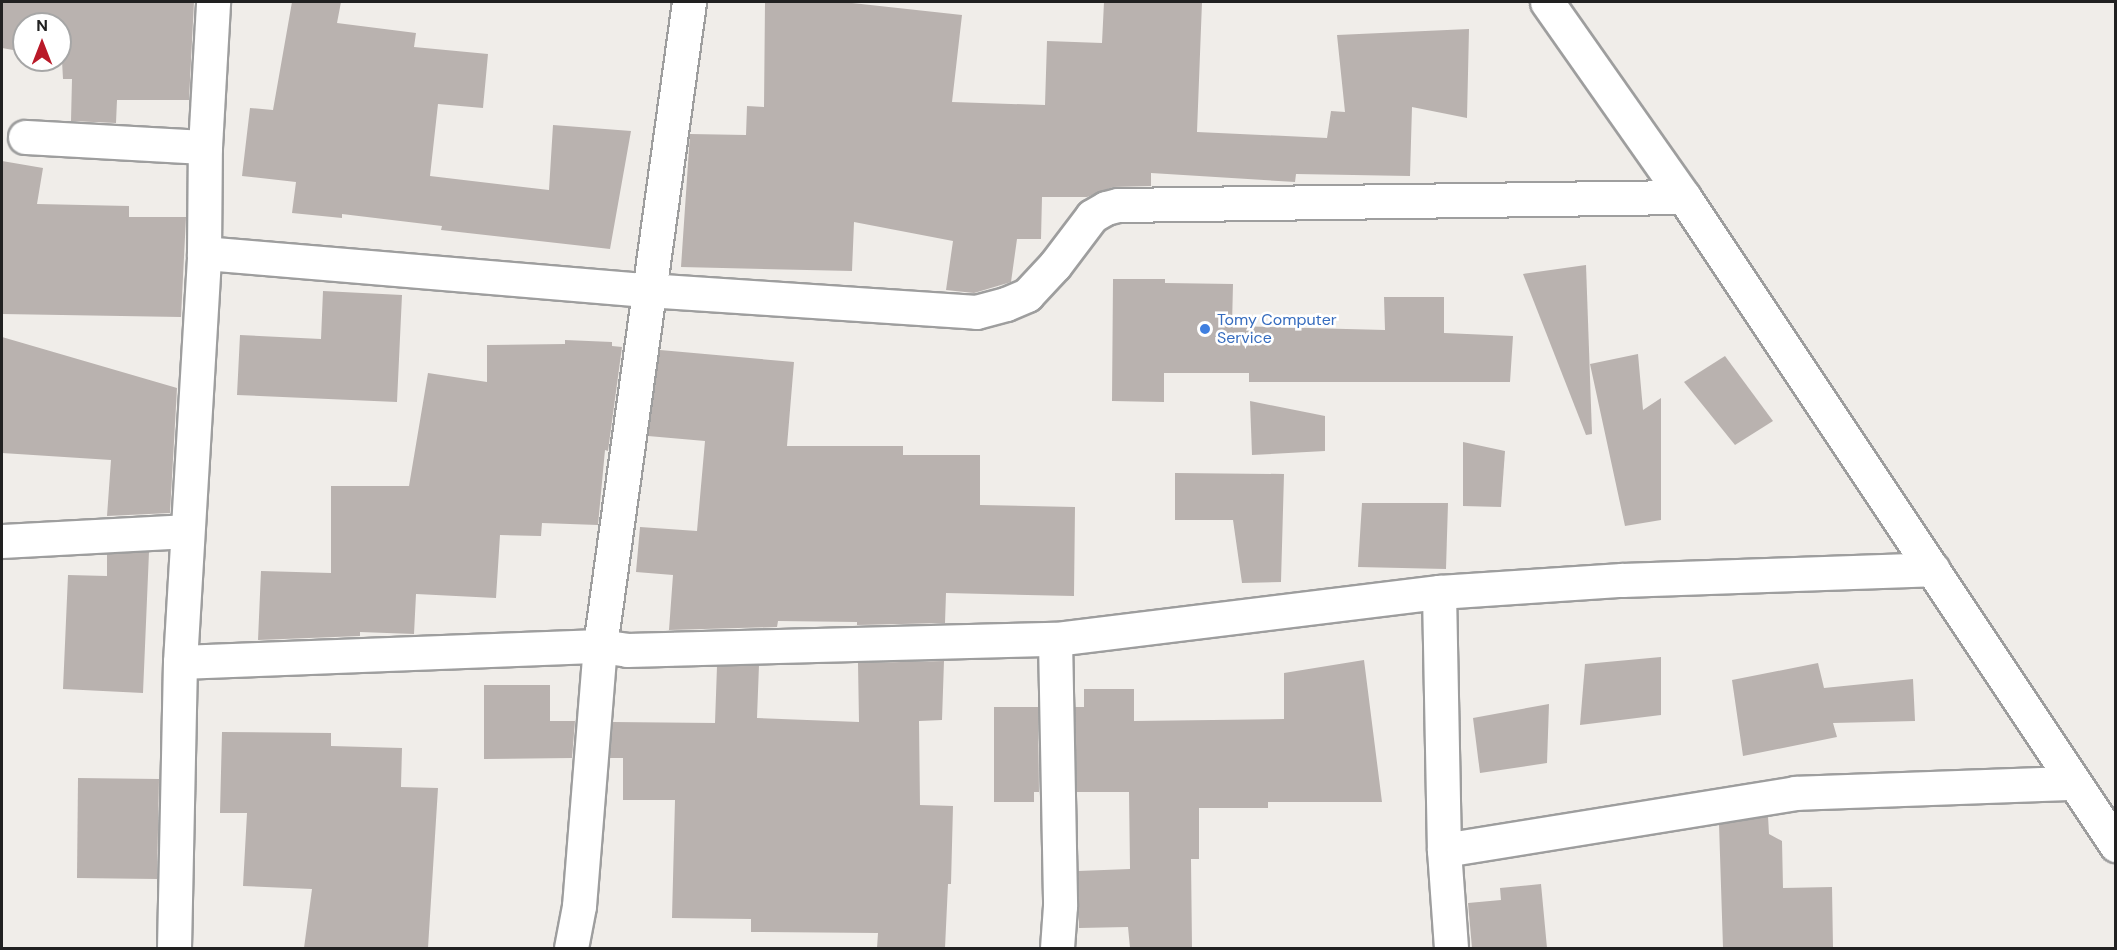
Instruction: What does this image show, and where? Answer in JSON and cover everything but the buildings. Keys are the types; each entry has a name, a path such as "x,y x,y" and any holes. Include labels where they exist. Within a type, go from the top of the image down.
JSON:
{"street":[{"path":"174,948 180,662 204,253 213,2"},
{"path":"571,948 579,906 600,646 647,290 689,2"},
{"path":"1547,2 1684,197 2115,845"},
{"path":"25,137 206,147"},
{"path":"204,253 647,290 976,312 1006,304 1027,295 1055,265 1092,216 1106,208 1118,205 1684,197"},
{"path":"2,541 186,531"},
{"path":"180,662 600,646 627,650 1055,639 1439,592 1622,580 1933,569"},
{"path":"1439,592 1444,850 1450,948"},
{"path":"1055,639 1060,906 1057,948"},
{"path":"1444,850 1795,793 2073,783"}],"place":[{"name":"Tomy Computer Service","path":"1205,329"}]}
